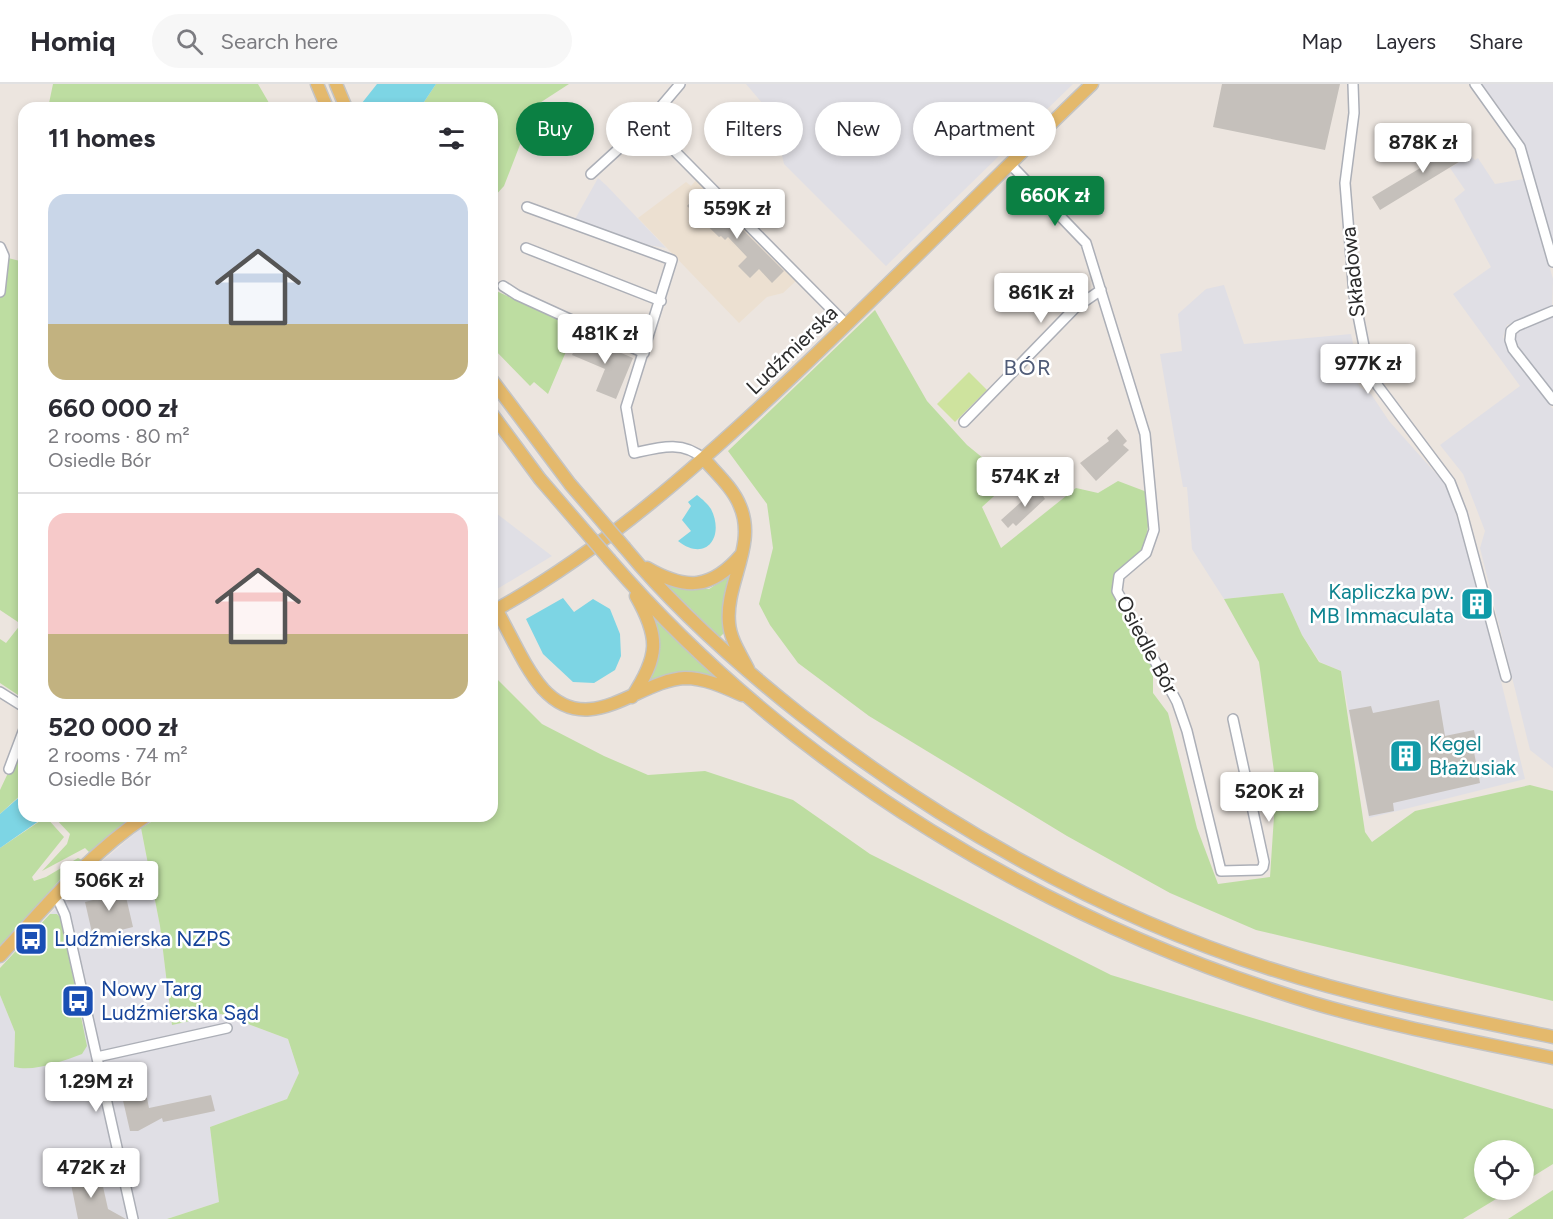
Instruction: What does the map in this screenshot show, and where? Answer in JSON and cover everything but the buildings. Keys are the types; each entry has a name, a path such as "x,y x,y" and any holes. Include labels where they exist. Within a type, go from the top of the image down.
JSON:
{"main road":[{"path":"317,84 324,102"},
{"path":"336,84 344,102"},
{"name":"Ludźmierska","path":"498,608 568,564 622,525 704,459 847,325 1092,84"},
{"path":"498,388 557,468 659,588 752,676 832,739 936,810 1022,861 1107,904 1161,928 1273,969 1374,998 1553,1037"},
{"path":"498,422 558,501 626,579 690,644 755,702 831,763 924,826 1020,882 1111,927 1197,962 1316,1004 1553,1058"},
{"path":"704,459 740,505 744,523 739,573 729,606 729,624 732,638 752,676"},
{"path":"638,563 674,582 696,584 719,577 741,555"},
{"path":"626,579 646,615 654,647 648,672 632,697"},
{"path":"498,617 537,681 552,696 571,706 593,709 607,706 672,680 685,678 719,685 755,702"},
{"path":"0,956 90,860 138,822"}],"street":[{"path":"665,102 680,84"},
{"name":"Składowa","path":"1353,84 1354,113 1346,183 1354,295 1365,357 1378,386 1450,482 1462,513 1506,677"},
{"path":"1475,84 1520,147 1553,262"},
{"path":"591,174 611,156"},
{"path":"680,156 847,325"},
{"name":"Osiedle Bór","path":"1011,164 1086,243 1145,434 1154,530 1146,553 1119,576 1117,591 1177,702 1184,721 1221,871 1260,870 1264,862 1233,719"},
{"path":"527,207 672,260 626,407 634,453 658,447 684,447 704,459"},
{"path":"0,247 4,256 0,292"},
{"path":"526,248 660,301"},
{"path":"503,286 644,353"},
{"path":"964,422 1076,308 1101,290"},
{"path":"1553,311 1516,326 1511,331 1510,340 1513,349 1553,400"},
{"path":"0,692 18,703"},
{"path":"9,769 18,745"},
{"path":"56,895 65,915 134,1219"},
{"path":"97,1057 227,1028"}],"shaded area":[{"path":"746,84 1073,84 1055,102 913,102 913,156 999,156 886,266 784,164 782,156 803,156 803,102 761,102"},
{"path":"1482,84 1553,84 1553,244 1523,141"},
{"path":"1470,155 1475,160 1478,158 1495,184 1524,179 1553,279 1552,309 1507,325 1503,337 1513,357 1553,409 1553,768 1530,750 1480,548 1485,531 1463,474 1440,445 1520,386 1453,294 1491,267 1454,199 1465,190 1450,168"},
{"path":"598,178 666,248 630,242 574,221"},
{"path":"698,178 796,281 783,293 767,297 739,323 638,218 686,182 691,186"},
{"path":"1224,285 1244,344 1351,334 1359,372 1355,377 1360,387 1371,394 1389,421 1447,486 1477,583 1525,779 1369,818 1341,671 1320,662 1302,635 1283,593 1224,599 1192,549 1187,487 1183,487 1160,354 1182,351 1178,314 1206,289"},
{"path":"1553,315 1553,392 1524,356 1515,339 1518,332"},
{"path":"498,515 552,556 498,588"},
{"path":"141,828 160,926 172,1024 221,1014 288,1039 299,1073 287,1099 210,1127 219,1202 167,1219 0,1219 0,995 15,1032 14,1053 84,1024 61,918 57,914 50,914 90,872"}],"green space":[{"path":"53,84 258,84 268,102 49,102"},
{"path":"436,84 569,84 541,102 516,102 516,155 504,186 498,193 498,102 424,102"},
{"path":"0,256 18,260 18,622 0,610"},
{"path":"498,292 576,328 548,394 534,382 530,386 498,353"},
{"path":"875,310 927,401 967,445 989,463 1004,460 1014,478 982,507 1001,548 1076,488 1098,493 1118,481 1147,492 1148,526 1144,549 1117,574 1112,590 1153,664 1153,693 1168,713 1197,828 1218,884 1270,877 1276,786 1259,662 1224,599 1283,593 1302,635 1319,662 1341,671 1365,832 1372,842 1415,811 1530,785 1553,791 1553,1001 1256,930 1170,893 1067,836 869,716 798,663 770,625 759,604 773,548 767,504 728,451"},
{"path":"969,372 987,390 955,422 937,404"},
{"path":"732,574 724,603 722,618 724,633 720,637 661,580 676,586 709,589"},
{"path":"656,621 720,678 706,675 648,685 658,653"},
{"path":"18,628 18,695 0,683 0,639 6,643"},
{"path":"498,680 542,724 604,756 648,775 705,771 793,800 870,854 1111,975 1553,1109 1553,1164 1534,1176 1534,1140 1474,1140 1474,1200 1494,1200 1463,1219 167,1219 219,1202 210,1127 287,1099 299,1073 288,1039 221,1014 172,1025 160,926 141,828 151,822 498,822"},
{"path":"18,752 18,798 0,814 0,790"},
{"path":"39,822 50,822 64,837 32,877 34,881 46,877 78,858 82,860 63,876 0,949 0,848"},
{"path":"59,822 128,822 89,852 85,848 42,871 67,844 70,834"},
{"path":"50,914 57,914 61,918 87,1046 82,1054 58,1063 31,1068 14,1067 15,1032 0,995 0,968"},
{"path":"1553,1190 1553,1219 1508,1219"}],"water":[{"path":"377,84 436,84 424,102 363,102"},
{"path":"697,495 711,509 716,529 710,544 697,549 678,541 691,531 682,520 691,506 688,502"},
{"path":"563,598 574,612 593,599 610,609 620,634 621,656 615,670 594,683 573,682 543,654 526,619"},
{"path":"18,798 18,822 37,822 0,848 0,814"}],"place":[{"name":"Kapliczka pw. MB Immaculata","path":"1477,604"},
{"name":"Kegel Błażusiak","path":"1406,756"},
{"name":"Ludźmierska NZPS","path":"31,939"},
{"name":"Nowy Targ Ludźmierska Sąd","path":"78,1001"}],"district":[{"name":"BÓR","path":"1028,367"}]}
